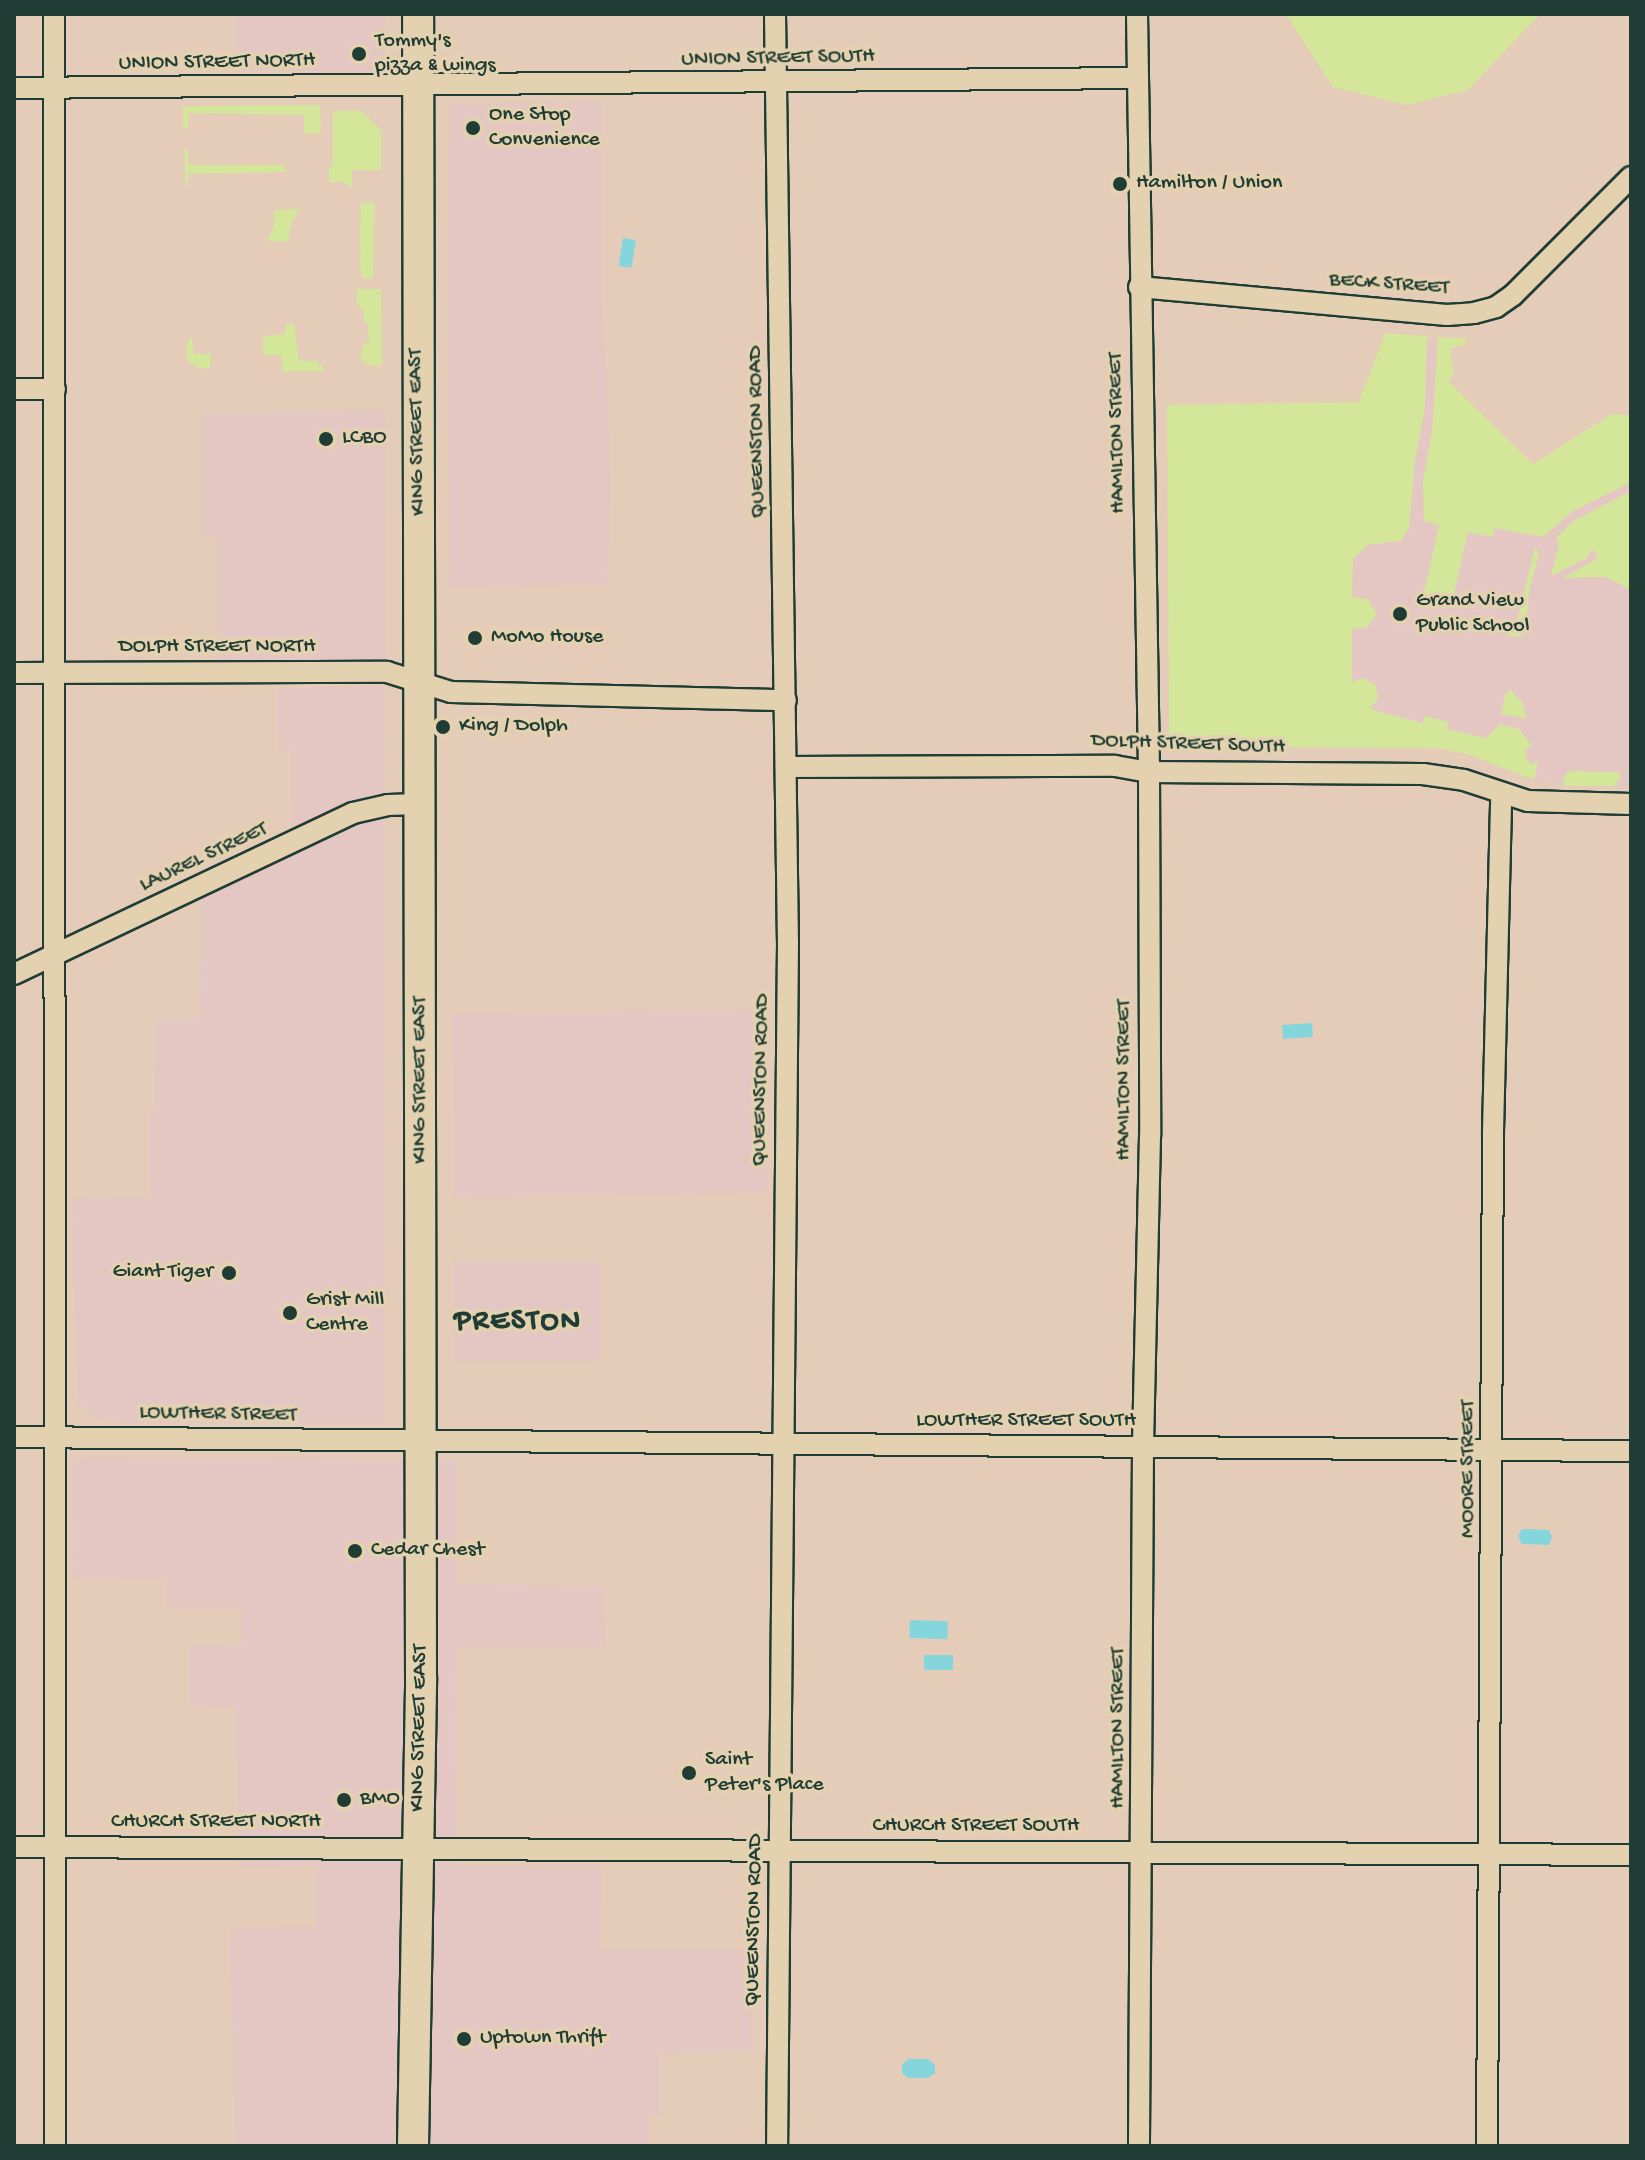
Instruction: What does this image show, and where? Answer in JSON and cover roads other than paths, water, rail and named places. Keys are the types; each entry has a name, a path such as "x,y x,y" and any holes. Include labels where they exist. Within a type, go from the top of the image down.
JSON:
{"main road":[{"name":"KING STREET EAST","path":"413,2146 421,1439 418,14"}],"street":[{"path":"54,14 57,953 55,2146"},
{"name":"QUEENSTON ROAD","path":"775,14 787,767 777,2146"},
{"name":"HAMILTON STREET","path":"1137,14 1149,772 1150,1136 1143,1447 1139,2146"},
{"name":"UNION STREET SOUTH","path":"420,87 1137,78"},
{"name":"UNION STREET NORTH","path":"14,88 420,87"},
{"name":"BECK STREET","path":"1139,287 1447,315 1474,313 1496,307 1513,295 1631,177"},
{"path":"14,389 55,389"},
{"name":"DOLPH STREET NORTH","path":"14,673 387,672 418,681"},
{"path":"418,681 451,692 786,700"},
{"name":"DOLPH STREET SOUTH","path":"787,767 1115,766 1149,772 1423,774 1464,780 1501,793 1553,804 1631,804"},
{"name":"MOORE STREET","path":"1487,2146 1492,1854 1493,1132 1501,793"},
{"name":"LAUREL STREET","path":"14,974 353,813 377,806 419,804"},
{"name":"LOWTHER STREET","path":"14,1437 421,1439"},
{"name":"LOWTHER STREET SOUTH","path":"421,1439 1347,1451 1494,1448 1631,1451"},
{"name":"CHURCH STREET NORTH","path":"14,1847 417,1848"},
{"name":"CHURCH STREET SOUTH","path":"417,1848 1631,1855"}],"water":[{"path":"623,238 636,240 631,268 619,266"},
{"path":"1312,1023 1313,1037 1283,1039 1282,1025"},
{"path":"1522,1529 1549,1530 1552,1537 1549,1545 1522,1544 1518,1536"},
{"path":"910,1620 948,1621 947,1639 909,1638"},
{"path":"924,1655 953,1655 953,1670 924,1670"},
{"path":"908,2059 928,2059 935,2065 935,2073 928,2078 908,2078 902,2073 902,2065"}],"place":[{"name":"Tommy's pizza & wings","path":"359,54"},
{"name":"One Stop Convenience","path":"473,128"},
{"name":"Hamilton / Union","path":"1120,184"},
{"name":"LCBO","path":"326,439"},
{"name":"Grand View Public School","path":"1400,614"},
{"name":"MoMo House","path":"475,638"},
{"name":"King / Dolph","path":"443,727"},
{"name":"Giant Tiger","path":"229,1273"},
{"name":"Grist Mill Centre","path":"290,1313"},
{"name":"Cedar Chest","path":"355,1551"},
{"name":"Saint Peter's Place","path":"689,1773"},
{"name":"BMO","path":"344,1800"},
{"name":"Uptown Thrift","path":"464,2039"}],"district":[{"name":"PRESTON","path":"518,1323"}]}
